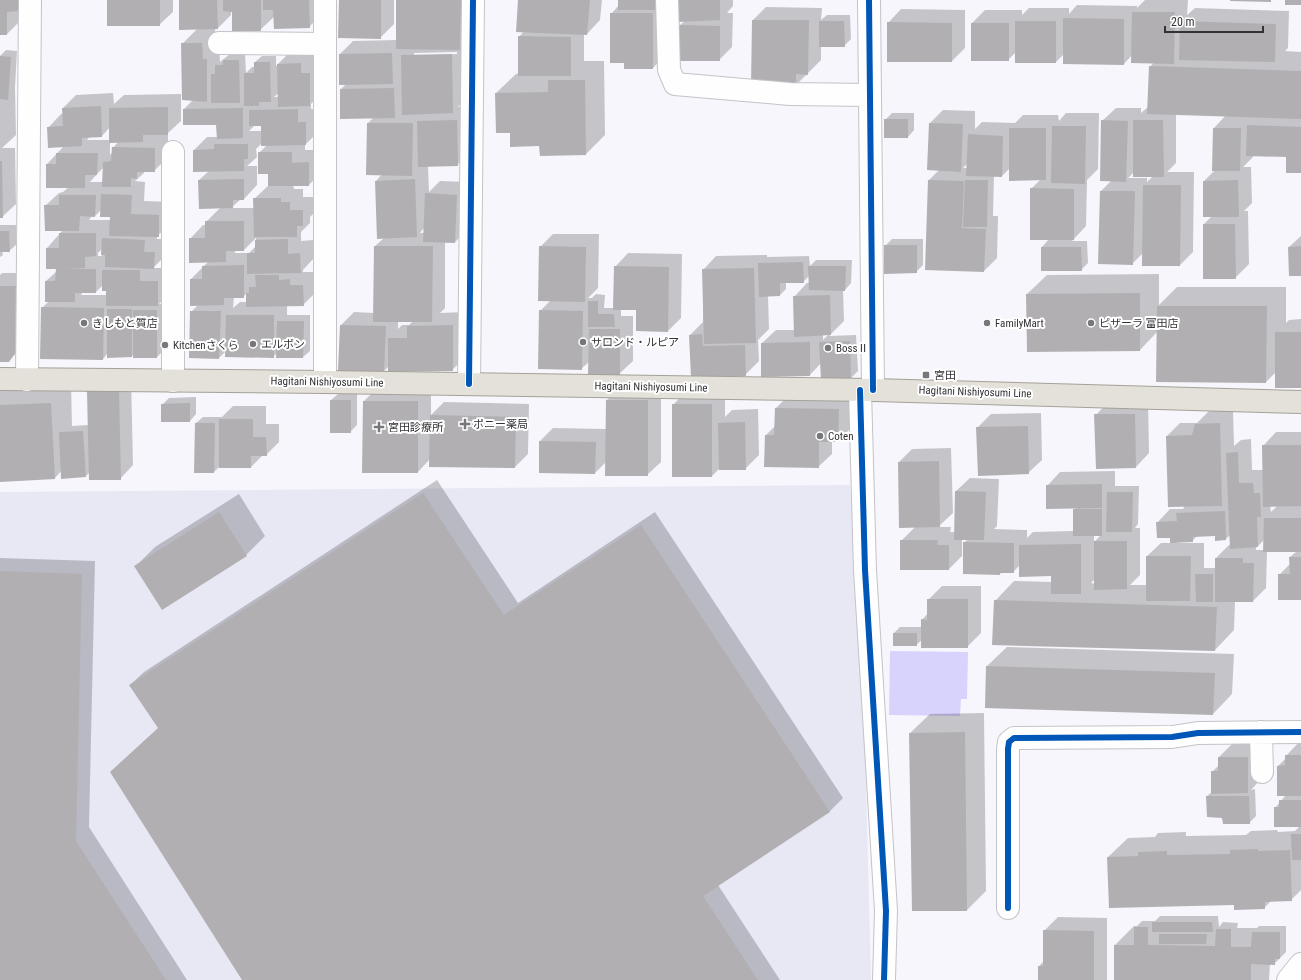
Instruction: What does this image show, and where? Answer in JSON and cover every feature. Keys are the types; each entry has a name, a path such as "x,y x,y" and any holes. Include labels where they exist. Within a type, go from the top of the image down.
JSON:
{"main road":[{"name":"Hagitani Nishiyosumi Line","path":"0,380 325,382 867,390 1301,402"}],"street":[{"path":"27,380 30,0"},
{"path":"325,0 325,382"},
{"path":"469,384 473,0"},
{"path":"667,0 669,70 675,84 790,94 870,95"},
{"path":"869,0 870,95 865,570 886,911 884,980"},
{"path":"219,43 325,44"},
{"path":"173,381 174,152"},
{"path":"1261,732 1262,772"},
{"path":"1008,908 1008,749 1009,742 1014,738 1172,737 1198,733 1301,732"},
{"path":"1288,980 1301,964"}],"shaded area":[{"path":"850,485 862,631 871,980 0,980 0,492"},
{"path":"890,651 968,652 967,699 961,699 960,716 889,715"}],"building":[{"path":"0,0 19,0 19,11 7,12 7,35 0,35"},
{"path":"107,0 160,0 160,26 107,26"},
{"path":"179,0 217,0 218,29 179,30"},
{"path":"223,0 261,0 261,31 232,31 232,12 223,11"},
{"path":"263,0 309,0 310,28 274,29 273,10 263,10"},
{"path":"339,0 381,0 381,39 338,38"},
{"path":"396,0 461,0 460,50 396,49"},
{"path":"518,0 590,0 587,35 516,32"},
{"path":"618,0 655,0 655,10 618,10"},
{"path":"677,0 720,0 720,20 678,22"},
{"path":"1271,0 1271,2 1230,1"},
{"path":"1285,0 1301,0 1301,5 1285,5"},
{"path":"1132,12 1175,12 1174,64 1131,63"},
{"path":"610,13 653,13 653,69 624,69 624,63 610,63"},
{"path":"1063,18 1124,19 1124,65 1063,64"},
{"path":"752,20 809,20 808,75 796,74 796,86 751,85"},
{"path":"819,21 844,21 845,47 819,47"},
{"path":"1015,21 1056,21 1056,63 1015,63"},
{"path":"1180,21 1276,24 1275,62 1179,60"},
{"path":"887,22 952,23 952,62 887,62"},
{"path":"971,23 1009,23 1009,61 971,61"},
{"path":"679,25 720,26 720,61 679,61"},
{"path":"518,36 571,37 571,76 518,76"},
{"path":"181,43 202,43 203,59 207,59 207,102 182,100"},
{"path":"392,53 393,84 339,85 339,54"},
{"path":"452,54 453,113 402,115 401,55"},
{"path":"0,56 11,57 8,100 0,99"},
{"path":"223,60 239,60 240,103 211,103 211,74 215,74 215,65 223,65"},
{"path":"254,62 270,62 271,102 259,102 259,106 244,106 244,73 254,73"},
{"path":"301,63 301,73 310,73 310,106 278,107 277,64"},
{"path":"1149,66 1301,71 1301,119 1147,114"},
{"path":"548,80 585,80 586,155 540,156 539,146 510,147 510,133 496,133 495,93 548,92"},
{"path":"394,88 395,118 340,119 340,89"},
{"path":"101,106 102,137 82,138 82,146 48,148 47,127 63,126 62,108"},
{"path":"168,107 168,135 143,135 143,142 109,143 109,108"},
{"path":"243,108 243,138 217,139 216,125 183,125 183,109"},
{"path":"298,109 298,122 306,122 306,145 261,146 261,126 249,126 249,110"},
{"path":"884,119 908,119 908,138 884,138"},
{"path":"457,120 458,166 418,167 417,121"},
{"path":"1101,120 1128,121 1126,182 1100,181"},
{"path":"1133,120 1163,120 1164,177 1133,177"},
{"path":"367,123 413,123 412,176 366,175"},
{"path":"929,123 963,124 961,172 927,170"},
{"path":"1247,125 1301,127 1301,173 1286,173 1286,157 1246,156"},
{"path":"1052,126 1086,126 1085,184 1051,183"},
{"path":"1009,128 1046,128 1046,180 1009,181"},
{"path":"1213,128 1241,128 1240,171 1212,171"},
{"path":"968,134 1003,136 1002,177 966,176"},
{"path":"214,144 248,144 248,159 244,159 244,171 193,172 193,150 214,149"},
{"path":"112,147 155,148 155,172 137,172 137,179 131,178 131,187 102,187 103,162 111,161"},
{"path":"258,152 292,152 292,163 309,162 309,186 268,186 268,174 258,174"},
{"path":"56,153 98,153 97,175 85,175 85,188 46,188 46,164 56,164"},
{"path":"0,161 2,161 3,218 0,218"},
{"path":"244,179 244,200 233,200 233,208 199,209 198,180"},
{"path":"415,179 417,237 377,239 375,181"},
{"path":"928,180 964,181 962,228 986,229 984,272 925,270"},
{"path":"965,180 988,180 987,227 963,227"},
{"path":"1238,180 1239,217 1203,217 1203,181"},
{"path":"1143,185 1181,185 1180,266 1142,266"},
{"path":"1030,188 1074,189 1074,240 1030,240"},
{"path":"1100,191 1135,191 1133,265 1098,264"},
{"path":"425,193 457,195 455,243 423,242"},
{"path":"101,194 132,195 131,214 159,215 159,237 109,236 110,217 100,217"},
{"path":"59,195 96,195 95,217 80,216 79,231 45,231 44,205 59,205"},
{"path":"253,198 281,198 281,202 290,202 290,210 303,210 303,226 297,226 297,237 254,237"},
{"path":"205,221 244,221 244,251 226,251 226,262 189,263 189,238 205,238"},
{"path":"1203,224 1235,224 1236,279 1203,279"},
{"path":"0,231 9,231 10,252 0,252"},
{"path":"59,233 96,233 96,256 85,257 85,268 65,269 96,269 96,293 75,293 75,302 45,302 45,281 55,281 56,269 46,269 46,248 59,248"},
{"path":"102,238 145,240 144,252 155,252 154,269 105,267 105,255 101,255"},
{"path":"288,239 288,254 300,253 301,273 247,274 247,253 255,253 255,240"},
{"path":"884,245 917,245 917,273 884,274"},
{"path":"374,246 433,246 432,322 373,322"},
{"path":"539,246 586,247 585,302 538,301"},
{"path":"1301,246 1301,276 1289,276 1288,247"},
{"path":"1041,247 1081,247 1082,271 1041,271"},
{"path":"803,262 804,283 780,283 780,296 759,297 758,263"},
{"path":"244,265 244,298 224,298 224,305 190,306 190,279 202,279 202,266"},
{"path":"614,266 669,267 668,332 636,331 636,310 613,310"},
{"path":"808,266 846,266 845,291 809,290"},
{"path":"754,268 756,343 704,344 702,269"},
{"path":"102,270 140,270 140,281 158,281 158,306 106,306 106,291 102,291"},
{"path":"255,275 279,275 279,280 290,279 290,285 303,285 304,306 246,307 246,293 249,293 249,287 256,287"},
{"path":"0,286 16,286 15,353 9,362 0,362"},
{"path":"1140,293 1140,351 1027,352 1026,294"},
{"path":"830,295 831,335 794,337 793,296"},
{"path":"588,301 598,301 598,314 614,314 615,327 588,327"},
{"path":"1157,306 1267,306 1266,383 1156,382"},
{"path":"41,307 104,308 103,360 40,359"},
{"path":"107,309 132,309 132,357 107,358"},
{"path":"133,310 157,310 157,358 133,358"},
{"path":"539,310 583,311 582,370 538,369"},
{"path":"190,311 221,311 219,359 189,358"},
{"path":"226,315 274,315 274,358 225,357"},
{"path":"277,321 304,321 303,358 276,358"},
{"path":"340,325 386,326 384,372 338,371"},
{"path":"453,325 453,371 388,372 388,338 407,338 407,326"},
{"path":"589,329 620,329 620,375 588,375"},
{"path":"1275,332 1301,332 1301,388 1275,388"},
{"path":"702,334 703,346 745,345 746,376 691,377 689,335"},
{"path":"850,341 851,379 821,380 819,342"},
{"path":"810,342 810,376 761,377 761,343"},
{"path":"119,390 121,480 89,480 87,391"},
{"path":"330,400 351,400 351,433 330,433"},
{"path":"606,400 648,400 648,476 605,476"},
{"path":"363,401 418,401 418,473 362,473"},
{"path":"51,403 55,479 0,482 0,405"},
{"path":"190,403 190,422 161,422 161,404"},
{"path":"672,404 712,404 712,477 672,477"},
{"path":"775,408 839,409 838,442 819,442 819,468 764,467 765,435 774,435"},
{"path":"1094,414 1135,414 1136,468 1096,469"},
{"path":"430,415 516,417 515,468 429,467"},
{"path":"219,419 253,419 253,437 266,437 267,456 251,456 251,468 219,468"},
{"path":"745,422 746,470 719,470 718,423"},
{"path":"195,423 215,423 214,473 194,473"},
{"path":"1220,423 1222,506 1168,507 1166,436 1192,435 1195,424"},
{"path":"1028,426 1029,474 978,476 976,427"},
{"path":"83,431 86,477 61,479 59,432"},
{"path":"539,441 596,442 595,474 539,473"},
{"path":"1262,445 1301,445 1301,506 1263,507"},
{"path":"1238,452 1239,483 1253,483 1254,493 1260,493 1261,517 1257,517 1258,547 1230,549 1226,453"},
{"path":"939,461 940,527 899,528 898,462"},
{"path":"1102,484 1102,508 1046,509 1046,485"},
{"path":"955,491 986,492 984,540 954,540"},
{"path":"1107,492 1133,492 1132,532 1106,532"},
{"path":"423,493 504,615 641,525 830,812 703,896 758,980 242,980 110,772 158,728 129,685"},
{"path":"1073,509 1102,509 1102,536 1073,536"},
{"path":"1225,511 1226,540 1215,541 1215,536 1193,537 1193,542 1170,543 1170,538 1157,538 1156,522 1177,521 1176,513"},
{"path":"219,512 247,556 162,610 134,566"},
{"path":"1264,518 1301,518 1301,552 1263,552"},
{"path":"900,540 938,540 937,545 949,545 949,570 900,570"},
{"path":"1094,541 1127,541 1127,589 1094,590"},
{"path":"963,542 1014,543 1014,573 1000,573 1000,575 963,574"},
{"path":"1081,544 1081,594 1051,594 1051,576 1019,577 1019,545"},
{"path":"1146,556 1191,556 1190,601 1146,601"},
{"path":"1289,557 1301,557 1301,600 1278,600 1278,574 1290,574"},
{"path":"1215,558 1243,558 1243,563 1254,563 1253,602 1215,602"},
{"path":"0,571 82,574 76,841 166,980 0,980"},
{"path":"1195,574 1213,574 1213,602 1196,602"},
{"path":"927,599 968,599 968,648 921,648 921,619 927,620"},
{"path":"994,600 1217,607 1215,651 992,645"},
{"path":"893,633 917,633 917,646 893,646"},
{"path":"986,666 1215,673 1213,715 985,708"},
{"path":"965,732 967,911 912,911 909,733"},
{"path":"1285,755 1301,755 1301,796 1277,796 1277,766 1285,765"},
{"path":"1218,757 1248,757 1248,793 1211,794 1211,771 1218,771"},
{"path":"1206,796 1249,796 1250,824 1223,824 1222,818 1207,817"},
{"path":"1279,800 1301,800 1301,827 1274,827 1274,807 1279,807"},
{"path":"1291,834 1301,834 1301,860 1292,860"},
{"path":"1258,849 1258,851 1290,850 1292,901 1265,902 1265,909 1234,910 1234,905 1109,908 1107,857 1138,856 1138,852 1167,851 1167,855 1230,854 1230,850"},
{"path":"1152,922 1212,922 1213,932 1152,932"},
{"path":"1134,927 1148,927 1148,945 1215,946 1216,929 1231,929 1231,947 1251,947 1252,932 1280,932 1280,959 1275,959 1275,965 1251,964 1251,980 1114,980 1114,945 1134,945"},
{"path":"1043,930 1094,931 1094,980 1038,980 1038,966 1043,966"},
{"path":"1159,934 1207,934 1206,944 1159,944"}],"cycle path":[{"path":"469,384 473,0"},
{"path":"869,0 873,390"},
{"path":"860,390 865,570 886,911 884,980"},
{"path":"1008,908 1008,749 1009,742 1014,738 1172,737 1198,733 1301,732"}],"place":[{"name":"きしもと質店","path":"84,323"},
{"name":"FamilyMart","path":"987,323"},
{"name":"ピザーラ 富田店","path":"1091,323"},
{"name":"サロンド・ルピア","path":"583,342"},
{"name":"エルボン","path":"253,344"},
{"name":"Kitchenさくら","path":"165,345"},
{"name":"BossⅡ","path":"828,348"},
{"name":"宮田","path":"926,375"},
{"name":"ポニー薬局","path":"465,424"},
{"name":"宮田診療所","path":"379,427"},
{"name":"Coten","path":"820,436"}]}
